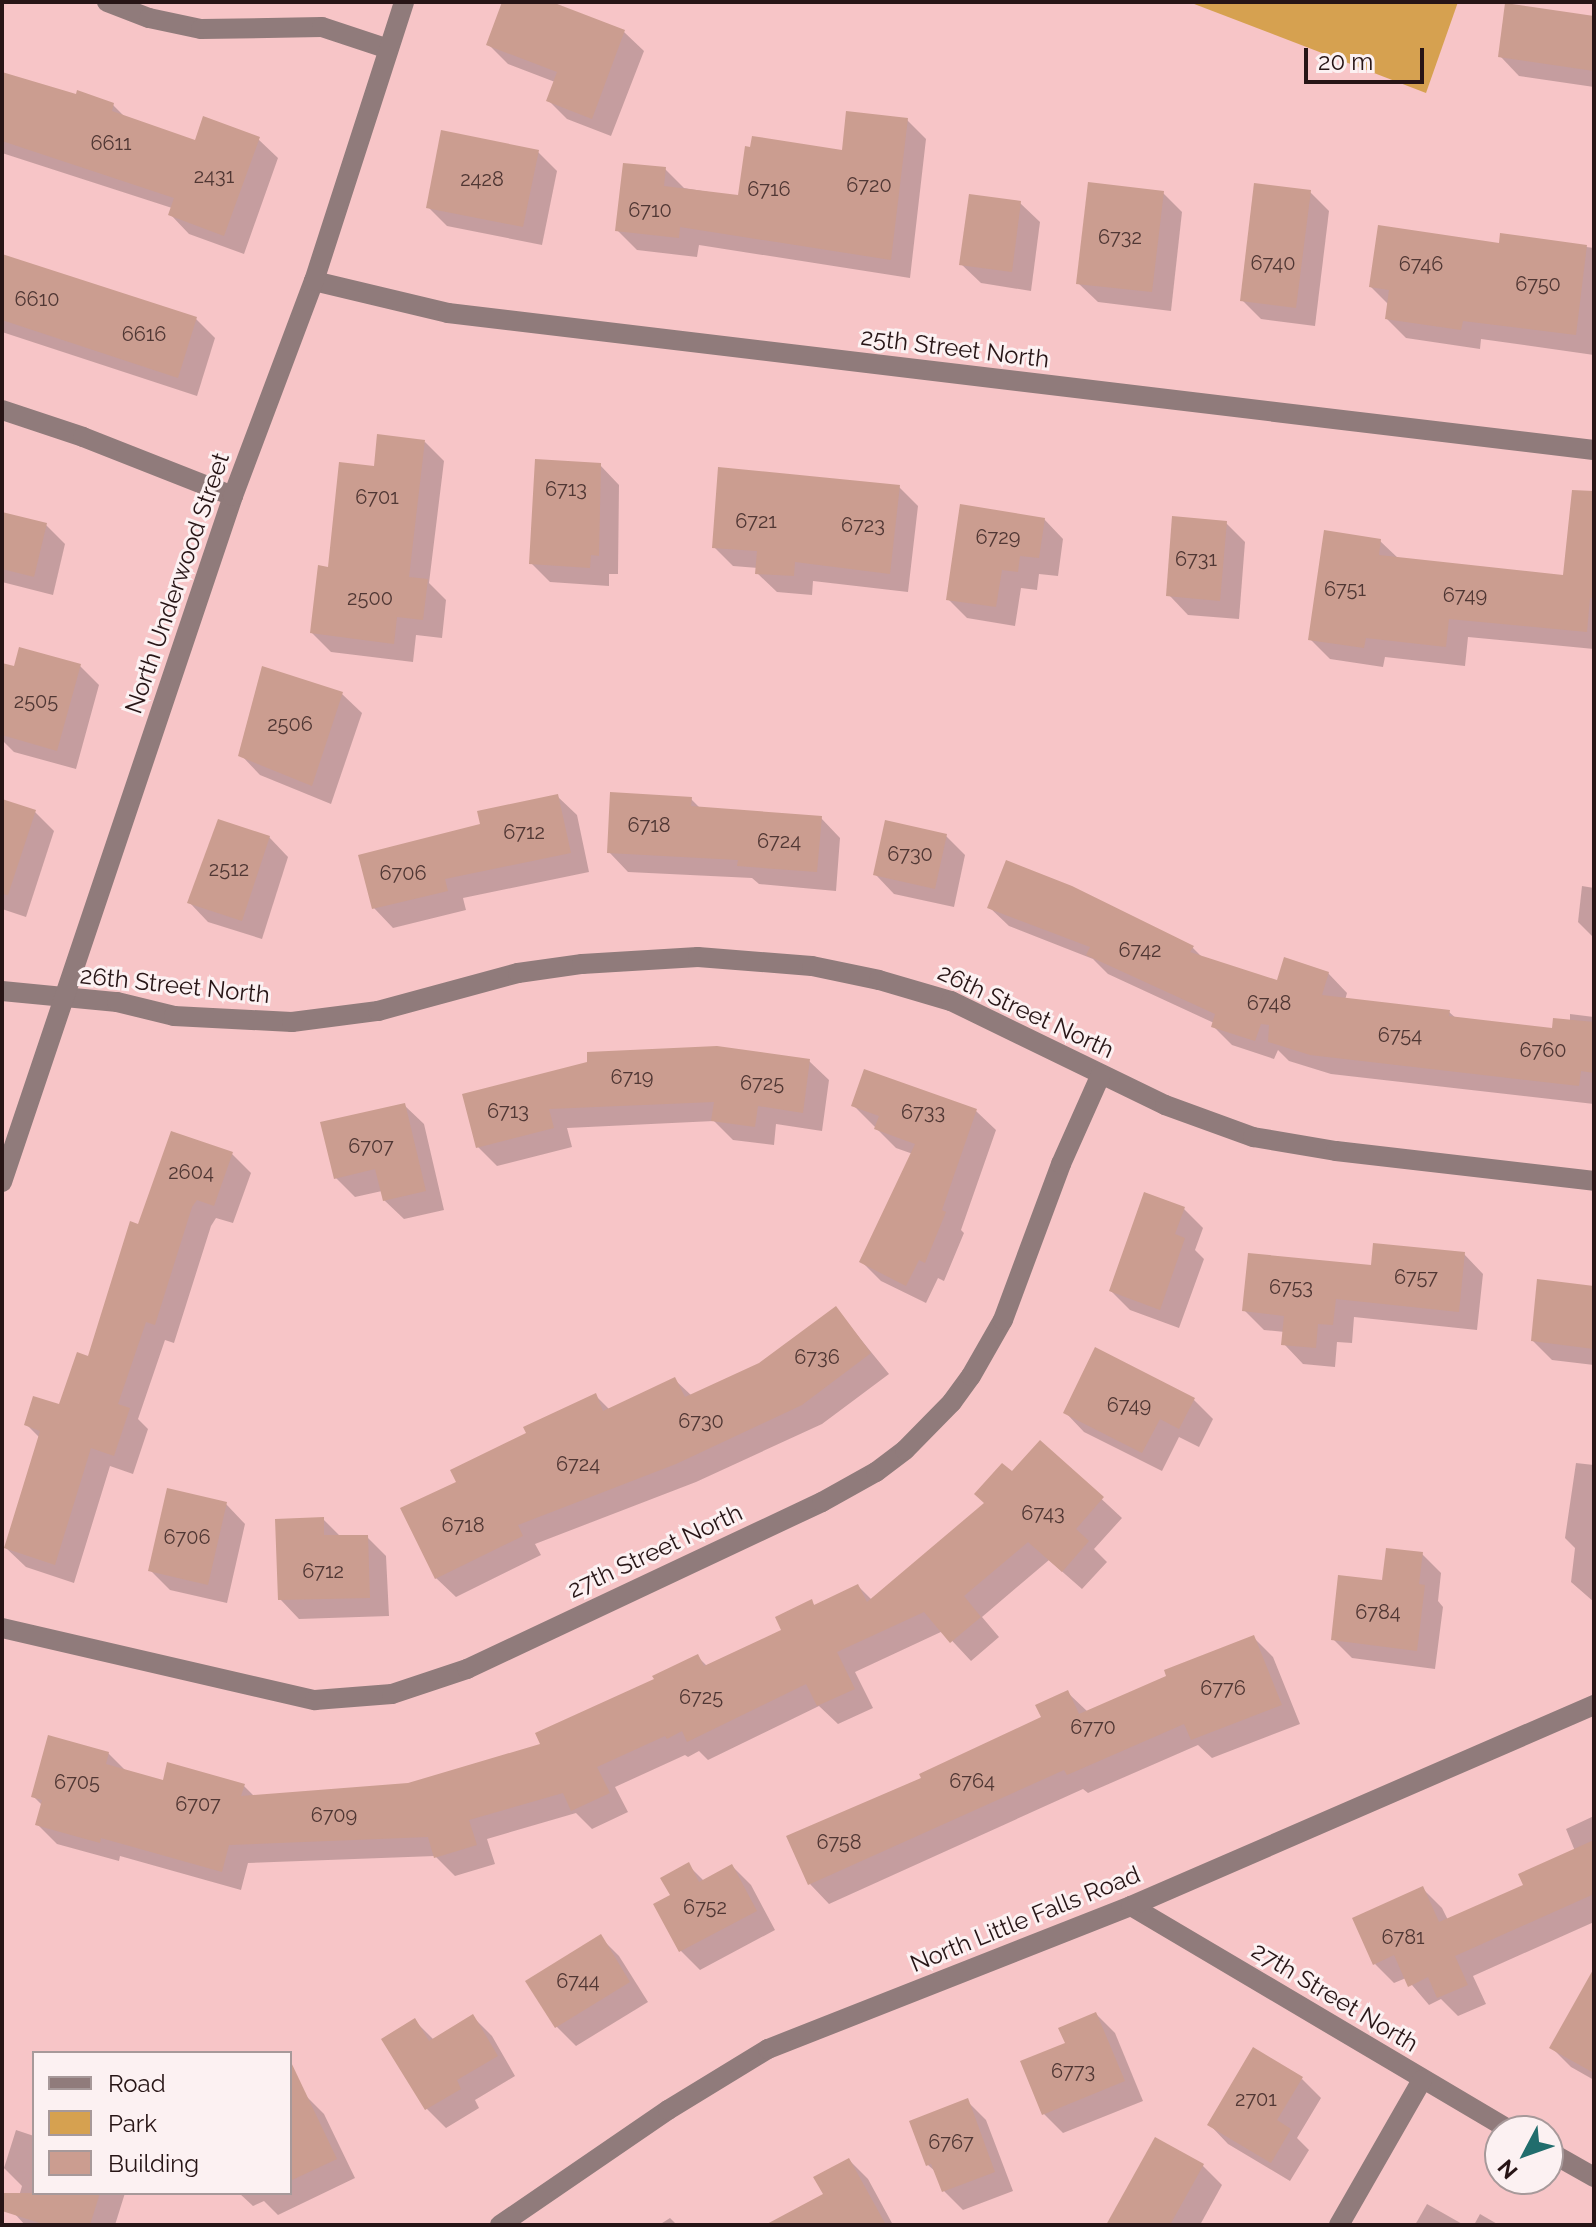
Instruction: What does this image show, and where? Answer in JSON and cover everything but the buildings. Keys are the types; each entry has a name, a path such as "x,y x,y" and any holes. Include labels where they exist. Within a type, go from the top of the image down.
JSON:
{"street":[{"path":"107,2 149,18 201,29 322,27 388,49"},
{"name":"North Underwood Street","path":"2,1182 233,496 314,281 404,2"},
{"name":"25th Street North","path":"314,281 372,298 448,313 1594,450"},
{"path":"2,410 83,437 233,496"},
{"name":"26th Street North","path":"2,991 117,1002 163,1014 236,1021 306,1021 378,1011 546,968 644,959 735,958 828,969 936,996 1004,1025 1192,1117 1253,1137 1336,1151 1594,1181"},
{"name":"27th Street North","path":"2,1628 315,1700 392,1694 452,1676 822,1502 876,1472 905,1450 952,1402 971,1376 1003,1320 1061,1164 1101,1074"},
{"name":"North Little Falls Road","path":"500,2225 668,2110 768,2049 1131,1906 1594,1705"},
{"name":"27th Street North","path":"1131,1906 1484,2115"},
{"path":"1339,2225 1422,2080"},
{"path":"1564,2160 1594,2177"}],"green space":[{"path":"1189,2 1458,2 1426,93"}]}
